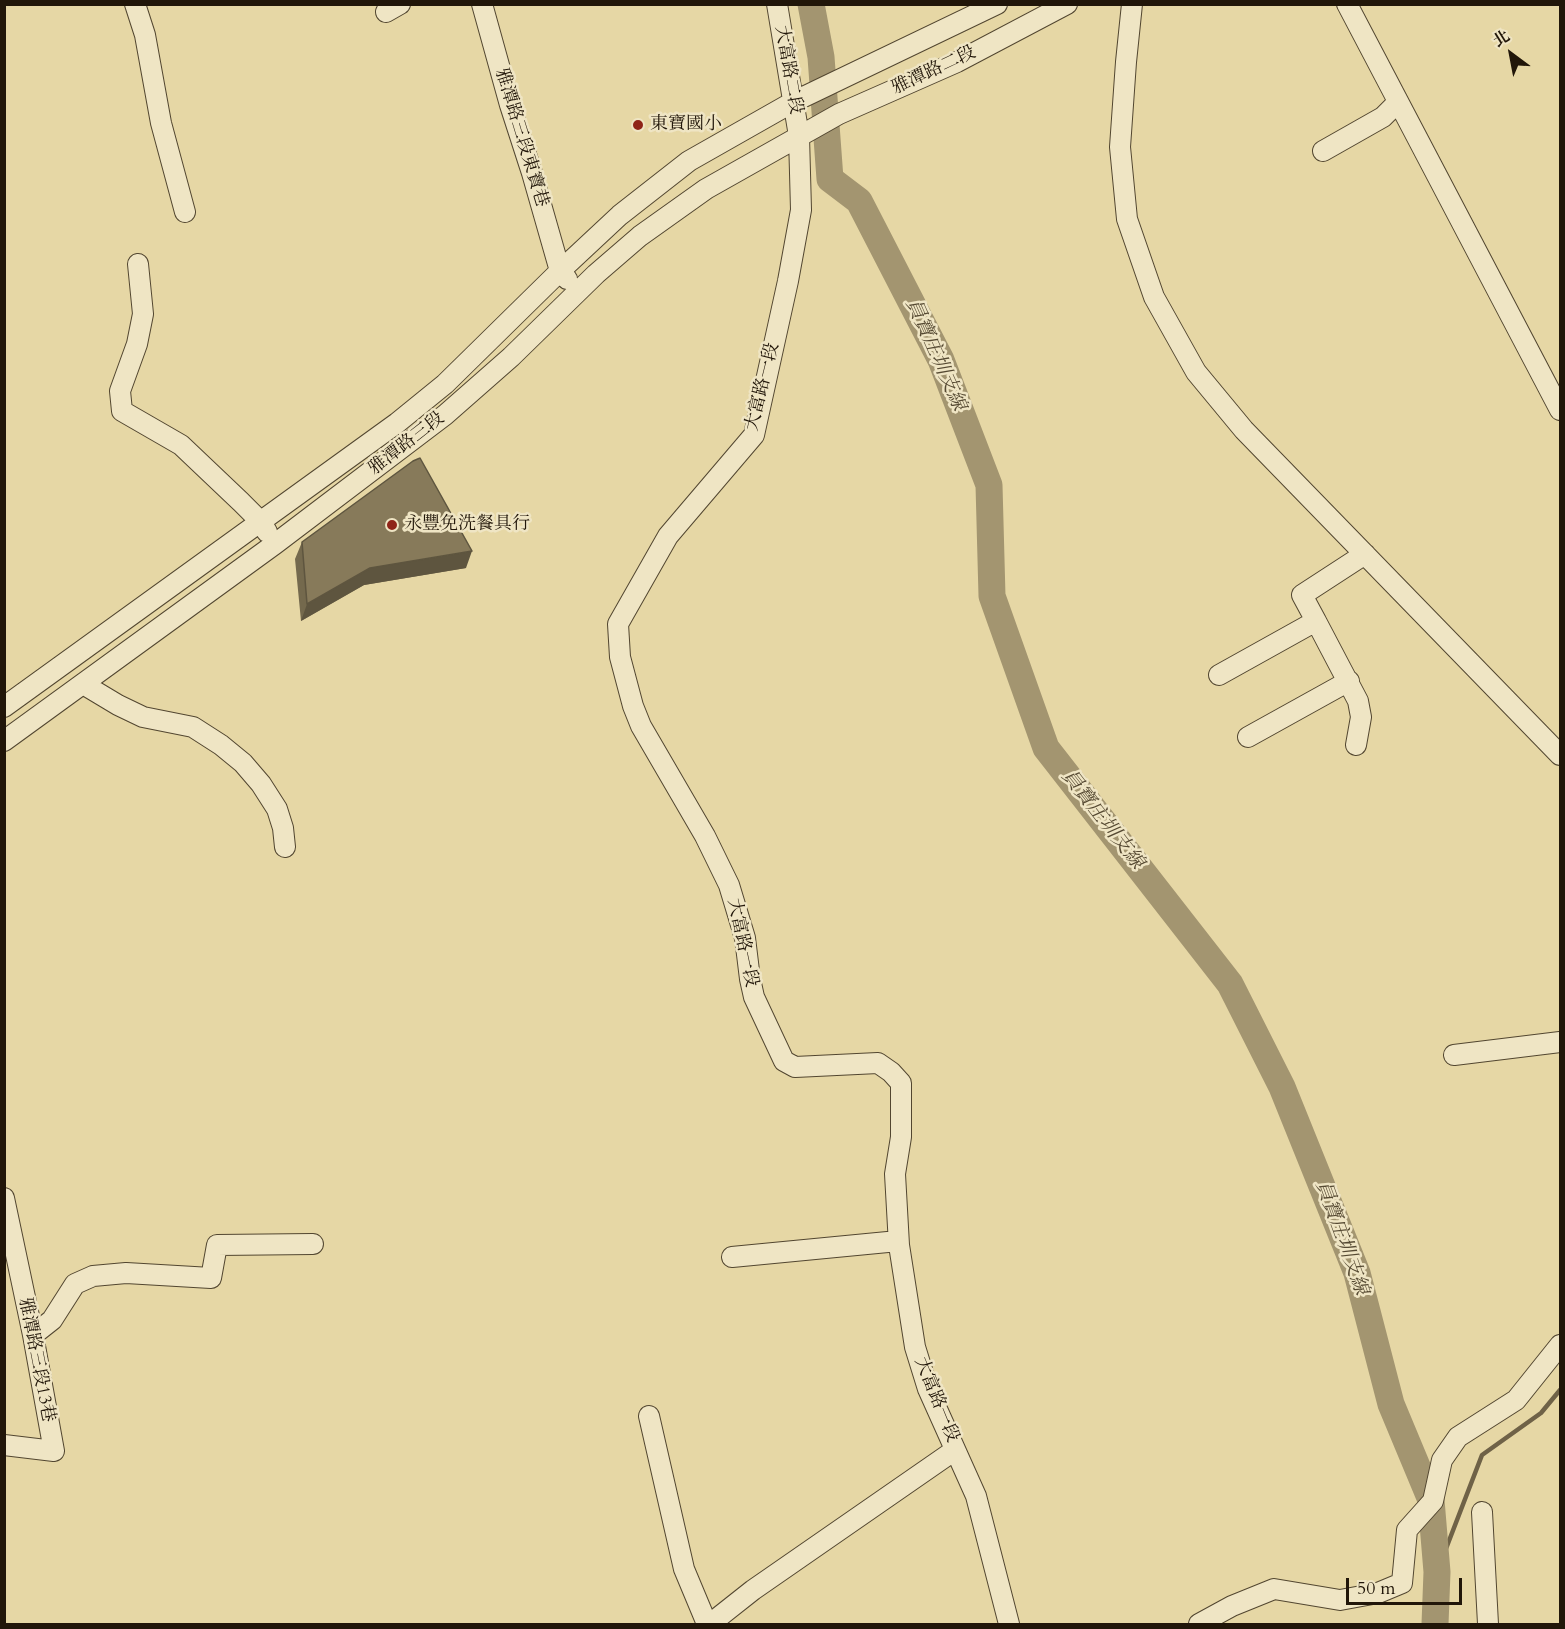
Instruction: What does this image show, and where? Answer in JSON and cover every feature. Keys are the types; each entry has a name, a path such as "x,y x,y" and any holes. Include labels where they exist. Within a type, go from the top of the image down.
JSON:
{"street":[{"path":"135,4 145,35 160,123 185,212"},
{"name":"雅潭路三段東寶巷","path":"482,4 560,271"},
{"name":"大富路二段","path":"777,4 799,136"},
{"name":"雅潭路二段","path":"793,102 997,4"},
{"name":"雅潭路二段","path":"799,136 838,114 957,62 1067,4"},
{"path":"1132,4 1125,62 1120,147 1127,219 1154,297 1196,372 1244,429 1560,755"},
{"path":"1347,4 1560,410"},
{"name":"雅潭路三段","path":"4,707 397,423 445,384 620,215 689,161 793,102"},
{"path":"1323,151 1383,117 1398,102"},
{"name":"雅潭路三段","path":"4,741 275,544 445,415 511,357 577,292 640,236 706,189 799,136"},
{"name":"大富路一段","path":"799,136 801,210 754,435 668,536 618,624 620,657 633,706 641,726 705,836 729,885 745,938 754,997 784,1061 795,1067 878,1063 901,1083 901,1137 895,1174 898,1241 915,1347 928,1389 976,1496 1009,1624"},
{"path":"689,161 706,189"},
{"path":"138,264 143,314 137,344 120,391 122,411 181,445 261,522 275,544"},
{"path":"560,271 577,292"},
{"path":"1356,745 1361,717 1358,701 1302,595 1365,554"},
{"path":"1219,675 1316,621"},
{"path":"1248,737 1348,681"},
{"path":"83,684 143,717 193,727 243,762 277,809 283,828 285,847"},
{"path":"1454,1055 1560,1042"},
{"name":"雅潭路三段13巷","path":"4,1198 33,1335 54,1451 4,1445"},
{"path":"732,1257 898,1241"},
{"path":"33,1335 52,1320 75,1284 93,1276 126,1273 211,1278 217,1245 313,1244"},
{"path":"1199,1624 1232,1606 1274,1589 1340,1600 1378,1593 1402,1583 1407,1530 1433,1501 1442,1460 1458,1437 1516,1400 1560,1345"},
{"path":"649,1416 684,1569 709,1624 753,1590 955,1450"},
{"path":"1482,1512 1488,1624"}],"building":[{"name":"永豐免洗餐具行","path":"420,458 472,551 370,568 307,604 302,542"}],"waterway":[{"name":"員寶庄圳支線","path":"811,4 821,57 830,179 859,201 941,360 989,485 992,596 1046,748 1230,984 1282,1087 1357,1273 1391,1404 1431,1500 1437,1572 1435,1624"},
{"path":"1437,1572 1482,1455 1541,1413 1560,1390"}],"place":[{"name":"東寶國小","path":"638,125"},
{"name":"永豐免洗餐具行","path":"392,525"}]}
